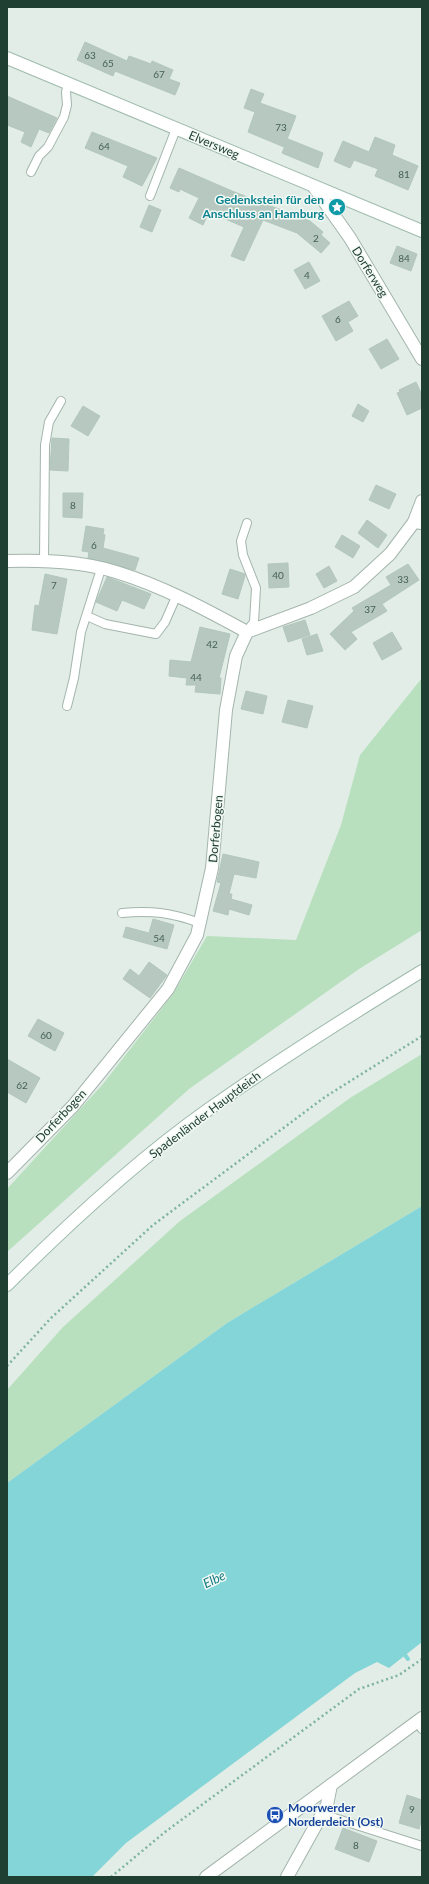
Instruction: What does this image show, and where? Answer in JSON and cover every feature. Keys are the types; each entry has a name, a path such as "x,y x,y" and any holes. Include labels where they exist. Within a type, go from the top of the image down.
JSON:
{"street":[{"name":"Elversweg","path":"7,58 422,231"},
{"name":"Dorferweg","path":"314,187 380,287 422,359"},
{"path":"7,561 66,562 116,572 203,608 247,632 311,608 354,587 390,554 418,522 422,501"},
{"name":"Dorferbogen","path":"7,1173 73,1106 168,989 197,935 212,868 226,710 236,656 247,632"},
{"name":"Spadenländer Hauptdeich","path":"7,1285 54,1238 124,1176 208,1109 293,1051 422,970"},
{"path":"206,1877 331,1785 420,1723"},
{"path":"287,1877 327,1805 331,1785"}],"lane":[{"path":"31,172 39,156 48,147 64,117 67,104 66,92 68,84"},
{"path":"150,196 176,129"},
{"path":"44,561 46,502 45,445 49,422 61,401"},
{"path":"247,523 241,541 243,555 256,588 254,622 247,632"},
{"path":"67,706 74,678 81,632 101,569"},
{"path":"87,616 105,624 156,634 165,622 176,596"},
{"path":"122,913 144,910 177,915 200,923"},
{"path":"322,1814 422,1846"}],"path":[{"path":"7,1366 51,1318 154,1224 324,1097 422,1036"},
{"path":"111,1877 165,1832 359,1689 399,1675 422,1659"}],"green space":[{"path":"422,678 422,930 359,969 189,1089 7,1252 7,1189 103,1084 173,994 207,936 296,940 341,825 360,755"},
{"path":"422,1054 422,1206 227,1323 7,1483 7,1390 63,1327 180,1221 350,1098"}],"water":[{"name":"Elbe","path":"422,1206 422,1642 389,1668 377,1662 355,1673 126,1843 92,1877 7,1877 7,1483 227,1323"}],"building":[{"path":"85,42 127,61 129,56 151,64 152,61 173,70 169,79 180,83 175,95 115,71 113,76 77,60"},
{"path":"251,89 264,94 260,103 296,116 284,147 248,132 255,112 244,108"},
{"path":"7,96 57,118 49,133 39,129 31,147 21,142 25,132 7,125"},
{"path":"92,132 157,158 142,186 123,177 128,166 85,148"},
{"path":"375,137 395,145 392,155 418,166 408,190 375,176 378,169 354,160 350,168 334,161 343,141 369,152"},
{"path":"288,139 323,153 318,168 282,153"},
{"path":"179,168 232,191 310,221 323,232 321,235 330,243 321,253 297,233 263,220 244,261 231,256 244,227 209,212 203,225 189,218 199,198 180,189 179,192 170,188"},
{"path":"149,205 161,210 152,232 140,227"},
{"path":"397,246 417,254 411,271 390,263"},
{"path":"309,262 320,281 305,289 294,270"},
{"path":"349,301 358,316 348,322 353,331 336,341 322,316"},
{"path":"387,339 399,359 381,369 369,349"},
{"path":"416,382 422,395 422,408 407,415 397,393 400,392 399,390"},
{"path":"358,404 369,411 363,422 352,416"},
{"path":"83,406 100,416 88,436 71,426"},
{"path":"52,438 69,439 68,471 50,470"},
{"path":"376,485 396,494 389,509 369,500"},
{"path":"63,493 83,493 82,518 63,517"},
{"path":"367,520 387,535 378,548 358,533"},
{"path":"86,526 104,529 103,534 105,535 103,548 139,558 135,570 88,558 89,552 82,551"},
{"path":"342,535 360,546 353,558 335,547"},
{"path":"288,563 289,587 269,588 268,564"},
{"path":"408,564 419,580 382,604 387,611 351,632 357,639 345,650 330,634 354,611 352,608 391,585 386,577"},
{"path":"329,566 337,581 324,588 316,574"},
{"path":"230,569 245,574 238,599 222,594"},
{"path":"45,574 67,579 57,634 32,630 35,605 39,606"},
{"path":"107,577 151,594 144,609 122,600 117,611 96,602"},
{"path":"305,620 310,635 288,642 283,627"},
{"path":"200,627 230,634 219,678 221,678 220,694 195,692 196,685 186,685 187,678 169,676 170,660 191,662"},
{"path":"392,632 402,649 382,660 373,643"},
{"path":"317,634 323,651 307,655 302,639"},
{"path":"246,691 267,696 263,714 241,709"},
{"path":"288,700 313,706 307,728 282,722"},
{"path":"223,854 259,862 256,878 234,874 229,894 232,894 231,899 252,905 249,915 229,909 228,915 213,911 221,883 217,882"},
{"path":"153,919 174,925 167,949 123,937 126,927 149,933"},
{"path":"149,962 167,975 150,998 123,979 130,969 139,976"},
{"path":"38,1019 64,1033 55,1051 28,1036"},
{"path":"7,1059 40,1078 26,1103 7,1092"},
{"path":"407,1795 422,1800 422,1818 419,1829 399,1823"},
{"path":"343,1828 377,1841 369,1862 335,1849"}],"waterway":[{"path":"405,1655 408,1659"}],"place":[{"name":"Gedenkstein für den Anschluss an Hamburg","path":"337,207"},
{"name":"Moorwerder Norderdeich (Ost)","path":"275,1815"}]}
